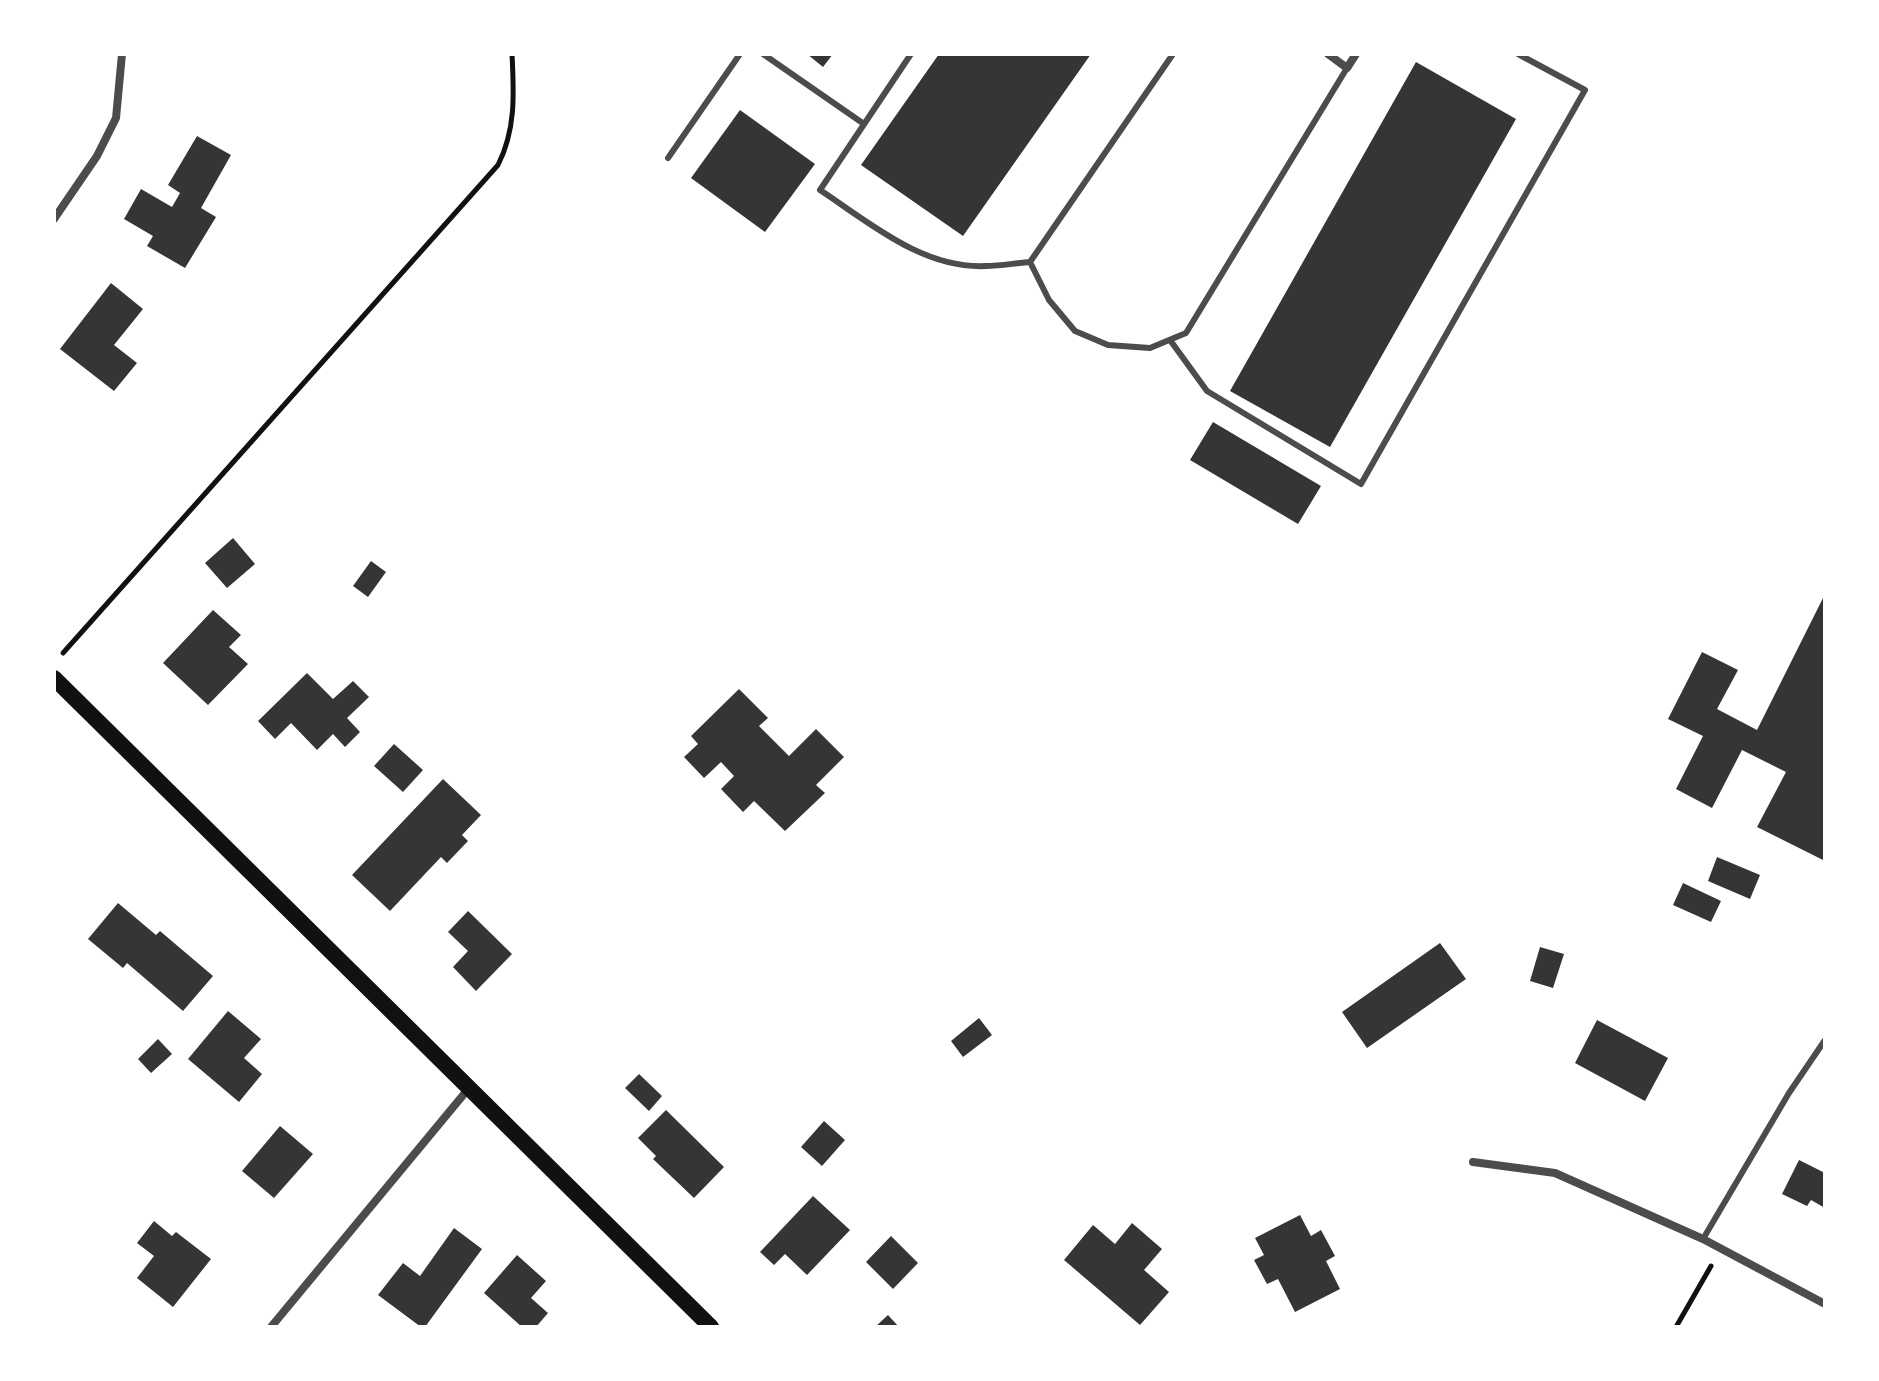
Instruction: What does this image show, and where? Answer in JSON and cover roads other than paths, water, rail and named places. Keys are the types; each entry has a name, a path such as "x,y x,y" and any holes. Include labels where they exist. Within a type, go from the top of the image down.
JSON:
{"main road":[{"path":"54,678 711,1327"}],"street":[{"path":"54,219 97,156 116,118 122,54"},
{"path":"1328,54 1347,68 1356,54"},
{"path":"271,1327 469,1088"},
{"path":"1473,1162 1555,1173 1703,1239 1825,1304"}],"lane":[{"path":"668,158 740,54"},
{"path":"763,54 864,124"},
{"path":"911,54 820,190 906,247 954,263 984,267 1030,262 1173,54"},
{"path":"1170,340 1207,391 1361,484 1585,90 1518,54"},
{"path":"1030,262 1049,300 1075,331 1108,345 1150,348 1186,333 1347,68"},
{"path":"1703,1239 1789,1093 1825,1040"}]}
